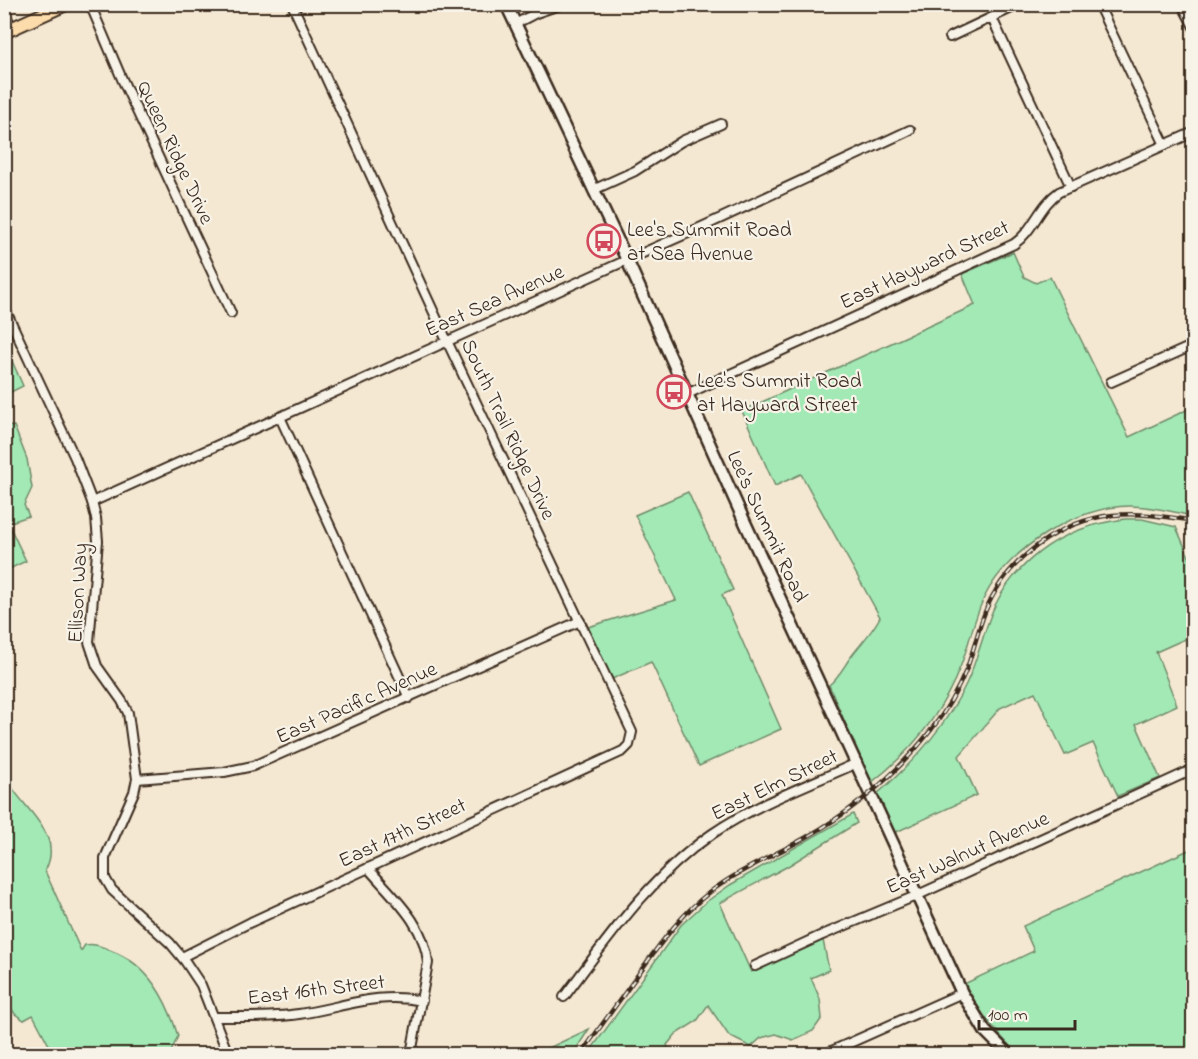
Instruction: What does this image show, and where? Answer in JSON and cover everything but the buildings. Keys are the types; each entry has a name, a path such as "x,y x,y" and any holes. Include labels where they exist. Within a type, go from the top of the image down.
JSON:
{"main road":[{"path":"8,31 66,4"},
{"name":"Lee's Summit Road","path":"506,4 627,260 962,993 985,1031 1008,1054"}],"street":[{"name":"Queen Ridge Drive","path":"90,4 231,313"},
{"name":"South Trail Ridge Drive","path":"292,4 447,341 632,732 632,737"},
{"path":"515,24 536,12 562,4"},
{"path":"950,37 1020,4"},
{"path":"1098,4 1166,145"},
{"path":"1182,4 1194,27"},
{"path":"4,10 8,31"},
{"path":"992,18 1071,187"},
{"path":"593,190 635,171 682,141 721,124"},
{"name":"East Sea Avenue","path":"92,502 704,226 910,130"},
{"name":"East Hayward Street","path":"687,394 1014,244 1030,230 1049,199 1194,132"},
{"name":"Ellison Way","path":"4,307 75,458 96,518 98,541 89,643 97,666 128,713 137,779 134,792 105,858 105,878 112,890 182,957 201,985 228,1054"},
{"path":"1111,382 1194,345"},
{"path":"280,417 409,698"},
{"name":"East Pacific Avenue","path":"137,779 224,772 253,766 580,621"},
{"name":"East 17th Street","path":"182,957 251,922 623,751 629,745 632,737"},
{"name":"East Elm Street","path":"564,997 624,916 648,888 679,859 712,834 742,816 856,763"},
{"name":"East Walnut Avenue","path":"755,966 918,895 1194,769"},
{"path":"368,868 414,922 423,938 428,963 411,1054"},
{"path":"825,1054 962,993"},
{"name":"East 16th Street","path":"215,1017 297,1014 379,998 406,998 422,1001"}],"green space":[{"path":"1013,252 1024,277 1036,283 1050,277 1129,437 1193,407 1193,516 1146,507 1110,508 1088,513 1067,522 1027,546 996,578 985,596 954,682 935,715 899,758 871,783 829,685 880,617 801,474 775,486 742,411 975,305 962,274"},
{"path":"5,345 23,386 4,395"},
{"path":"14,426 27,459 32,488 24,505 29,516 8,523 26,561 5,571 5,427"},
{"path":"688,492 733,590 722,595 781,729 699,766 651,662 612,679 588,627 676,600 635,515"},
{"path":"1125,519 1142,519 1176,527 1193,566 1193,657 1185,639 1156,652 1177,705 1136,724 1160,778 1118,796 1093,743 1065,755 1035,692 1000,708 959,756 977,795 894,833 877,794 927,744 958,700 970,676 989,620 1004,589 1026,563 1054,542 1090,526"},
{"path":"4,769 16,793 44,829 49,842 50,856 45,871 81,951 85,945 92,945 125,957 155,985 178,1036 170,1054 43,1054 51,1049 33,1015 24,1020 15,1014 5,999"},
{"path":"853,814 857,823 788,866 720,903 751,972 823,940 829,970 811,978 820,999 822,1018 813,1031 793,1040 776,1034 761,1038 751,1047 729,1036 708,1005 697,1021 676,1034 667,1045 670,1054 643,1054 640,1051 626,1049 616,1054 588,1054 681,925 706,902 730,885"},
{"path":"1193,848 1193,1054 1017,1053 988,1021 964,984 1034,951 1023,926"},
{"path":"589,1029 573,1054 536,1054"}],"railway":[{"path":"581,1054 663,940 699,901 733,877 840,816 904,762 942,715 960,684 985,612 995,593 1014,567 1038,545 1076,524 1113,515 1152,515 1194,521"}],"place":[{"name":"Lee's Summit Road at Sea Avenue","path":"604,241"},
{"name":"Lee's Summit Road at Hayward Street","path":"674,392"}]}
